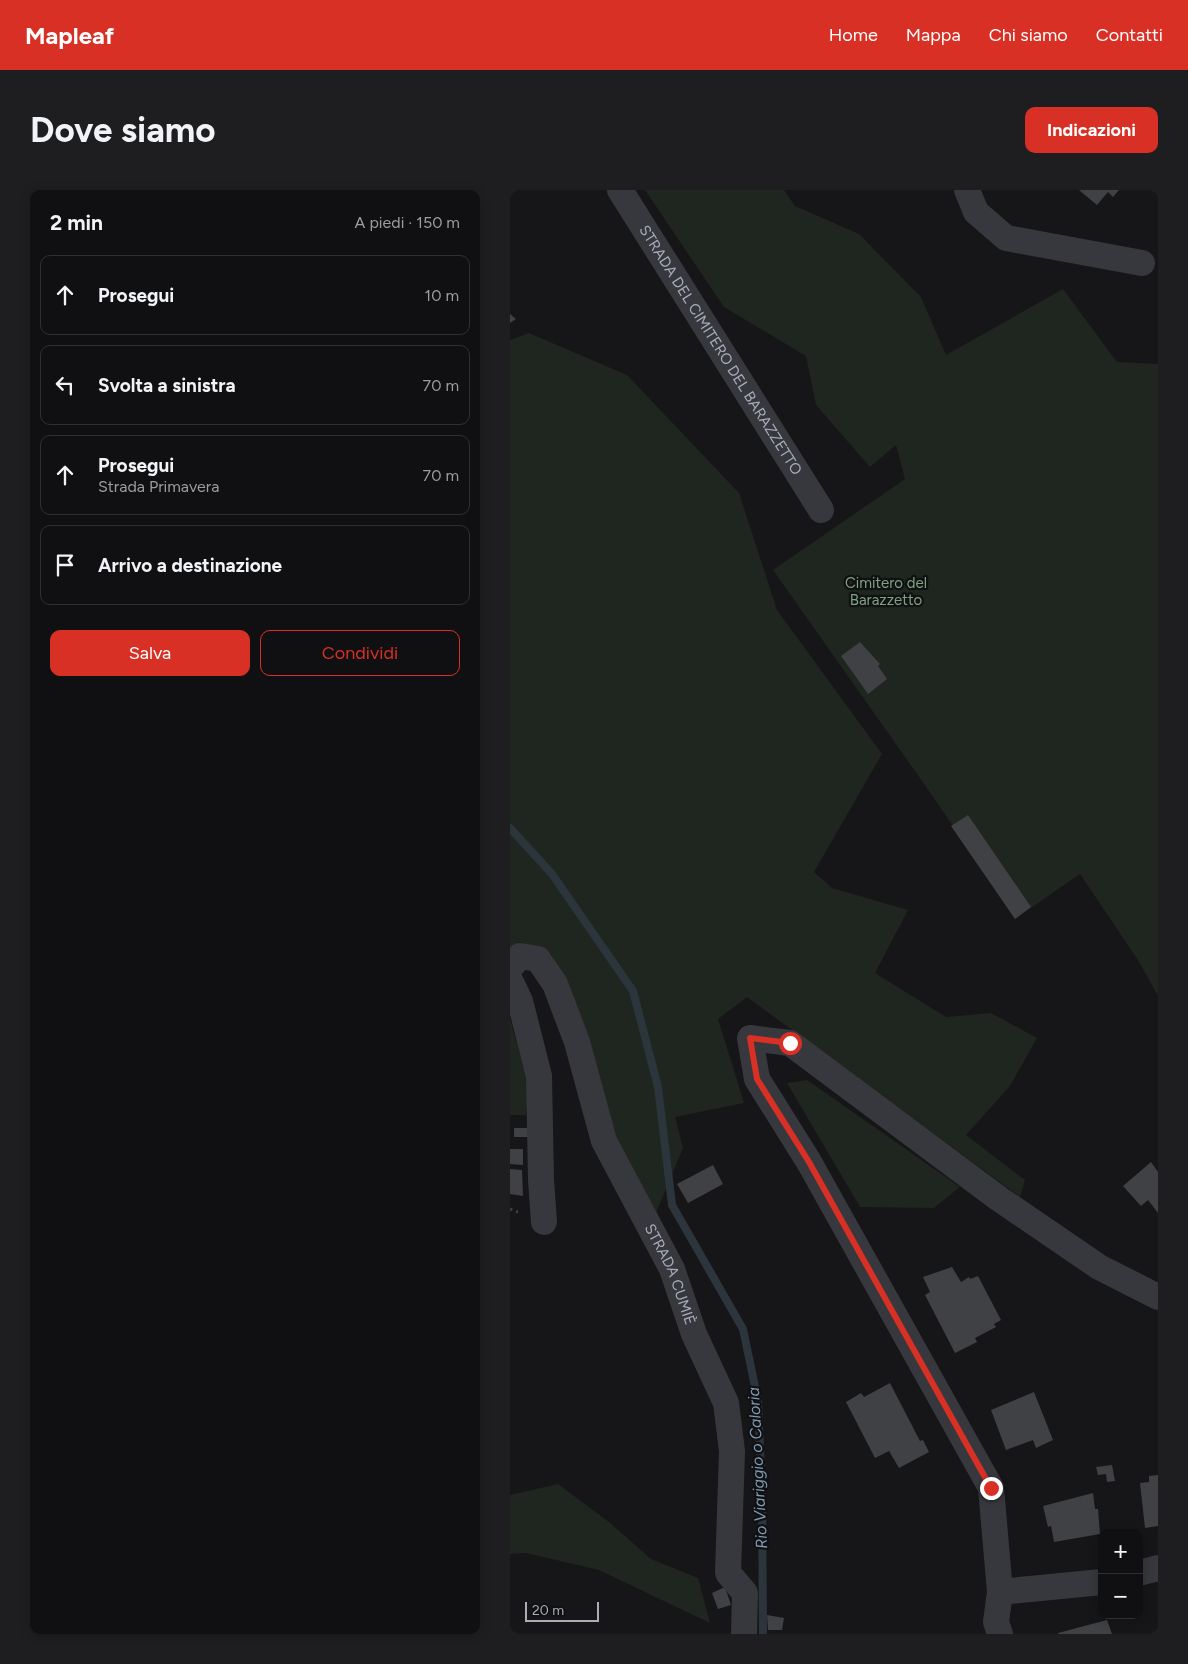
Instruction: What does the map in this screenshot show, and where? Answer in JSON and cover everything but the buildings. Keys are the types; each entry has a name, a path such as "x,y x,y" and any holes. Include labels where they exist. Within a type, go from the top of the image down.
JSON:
{"street":[{"name":"STRADA DEL CIMITERO DEL BARAZZETTO","path":"620,190 821,510"},
{"path":"967,190 976,212 1006,238 1142,264"},
{"name":"STRADA CUMIÈ","path":"510,968 520,956 538,959 555,984 577,1042 604,1141 672,1269 694,1334 726,1403 732,1451 728,1573 745,1593 744,1634"},
{"path":"510,980 520,1002 539,1076 541,1180 544,1222"},
{"path":"1000,1634 996,1622 1000,1592 991,1488 809,1162 757,1079 750,1038 790,1043 1006,1203 1099,1267 1158,1297"},
{"path":"1143,1572 1158,1568"},
{"path":"1000,1592 1098,1582"}],"green space":[{"name":"Cimitero del Barazzetto","path":"645,190 784,190 795,206 859,234 921,297 946,355 1063,289 1117,362 1158,364 1158,996 1138,960 1080,874 1015,919 934,798 773,570 905,479 896,445 870,467 816,405 806,356 724,307"},
{"path":"529,333 627,375 739,493 777,610 882,754 814,872 832,888 908,910 875,973 946,1017 991,1013 1037,1038 1010,1086 966,1135 1025,1180 1020,1197 747,997 718,1019 744,1103 675,1117 683,1148 656,1213 620,1149 589,1044 551,954 519,942 510,951 510,340"},
{"path":"510,1019 529,1085 526,1115 510,1115"},
{"path":"807,1080 960,1187 934,1208 860,1207 787,1083"},
{"path":"558,1484 609,1522 651,1559 698,1578 710,1623 599,1570 526,1553 510,1554 510,1495"}],"waterway":[{"name":"Rio Viariggio o Caloria","path":"510,828 552,874 633,991 658,1087 672,1205 743,1329 758,1401 762,1495 763,1634"}],"route":[{"path":"790,1043 750,1038 757,1079 809,1162 991,1488"}]}
